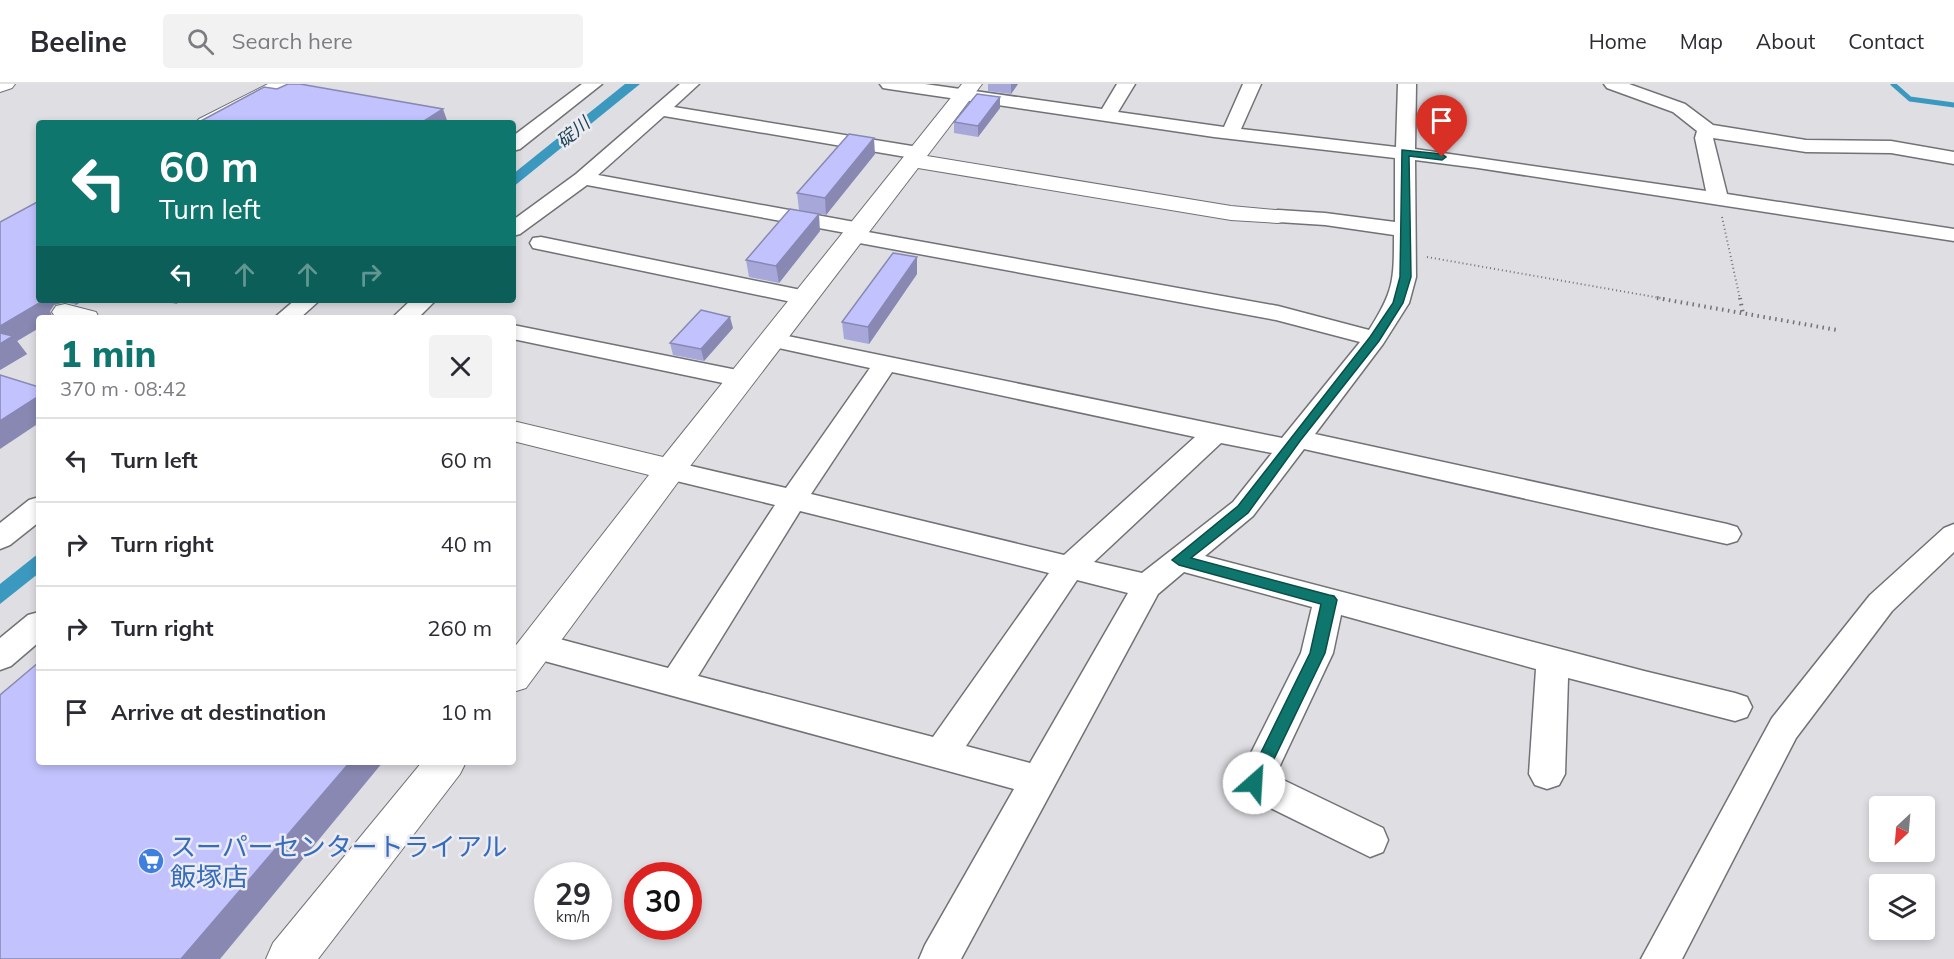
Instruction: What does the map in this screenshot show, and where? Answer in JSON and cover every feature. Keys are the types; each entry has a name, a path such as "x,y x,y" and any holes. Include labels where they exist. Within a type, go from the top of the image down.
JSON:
{"street":[{"path":"0,86 5,84"},
{"path":"212,120 283,84"},
{"path":"516,143 593,84"},
{"path":"516,221 674,84"},
{"path":"516,228 583,178 690,84"},
{"path":"889,84 968,89 1107,116 1230,133 1405,152 1954,235"},
{"path":"1107,116 1126,84"},
{"path":"1230,133 1252,84"},
{"path":"939,959 1147,586 1243,509 1375,339 1398,303 1406,277 1407,84"},
{"path":"1613,84 1679,108 1707,130 1806,146 1891,147 1954,158"},
{"path":"516,673 670,470 968,89"},
{"path":"660,110 1231,213 1325,219 1405,230"},
{"path":"1707,130 1704,138 1718,199"},
{"path":"583,178 1278,313 1375,339"},
{"path":"541,243 806,298"},
{"path":"290,315 305,303"},
{"path":"408,315 422,303"},
{"path":"516,333 742,379"},
{"path":"773,340 1216,433 1292,443 1727,534"},
{"path":"676,683 793,500 885,364"},
{"path":"516,432 1147,586"},
{"path":"941,754 1070,567 1216,433"},
{"path":"0,538 36,509"},
{"path":"1661,959 1784,728 1881,603 1954,535"},
{"path":"1179,560 1735,707"},
{"path":"1329,600 1317,653 1254,783 1370,840"},
{"path":"0,657 36,627"},
{"path":"537,646 1037,780"},
{"path":"1547,774 1553,660"},
{"path":"289,959 444,765"}],"path":[{"path":"1718,199 1743,314"},
{"path":"1405,254 1836,330"}],"water":[{"name":"碇川","path":"625,84 640,84 516,185 516,172"},
{"path":"36,555 36,575 0,604 0,584"}],"building":[{"path":"288,84 300,84 443,109 426,120 203,120 264,87 277,89"},
{"path":"977,94 1000,97 978,126 954,122"},
{"path":"849,134 874,138 825,198 797,193"},
{"path":"36,203 36,303 39,303 0,326 0,222"},
{"path":"790,209 819,214 776,266 746,260"},
{"path":"893,253 917,257 868,327 842,322"},
{"path":"701,310 730,317 701,349 670,343"},
{"path":"0,333 13,336 0,344"},
{"path":"0,375 36,386 36,398 0,421"},
{"name":"スーパーセンタートライアル 飯塚店","path":"36,665 36,765 347,765 181,959 0,959 0,695"}],"waterway":[{"path":"1893,84 1910,99 1954,105"}],"place":[{"name":"スーパーセンタートライアル 飯塚店","path":"151,861"}],"route":[{"path":"1254,783 1317,653 1329,600 1179,560 1243,509 1295,438 1375,339 1398,303 1406,277 1405,152 1442,157"}]}
